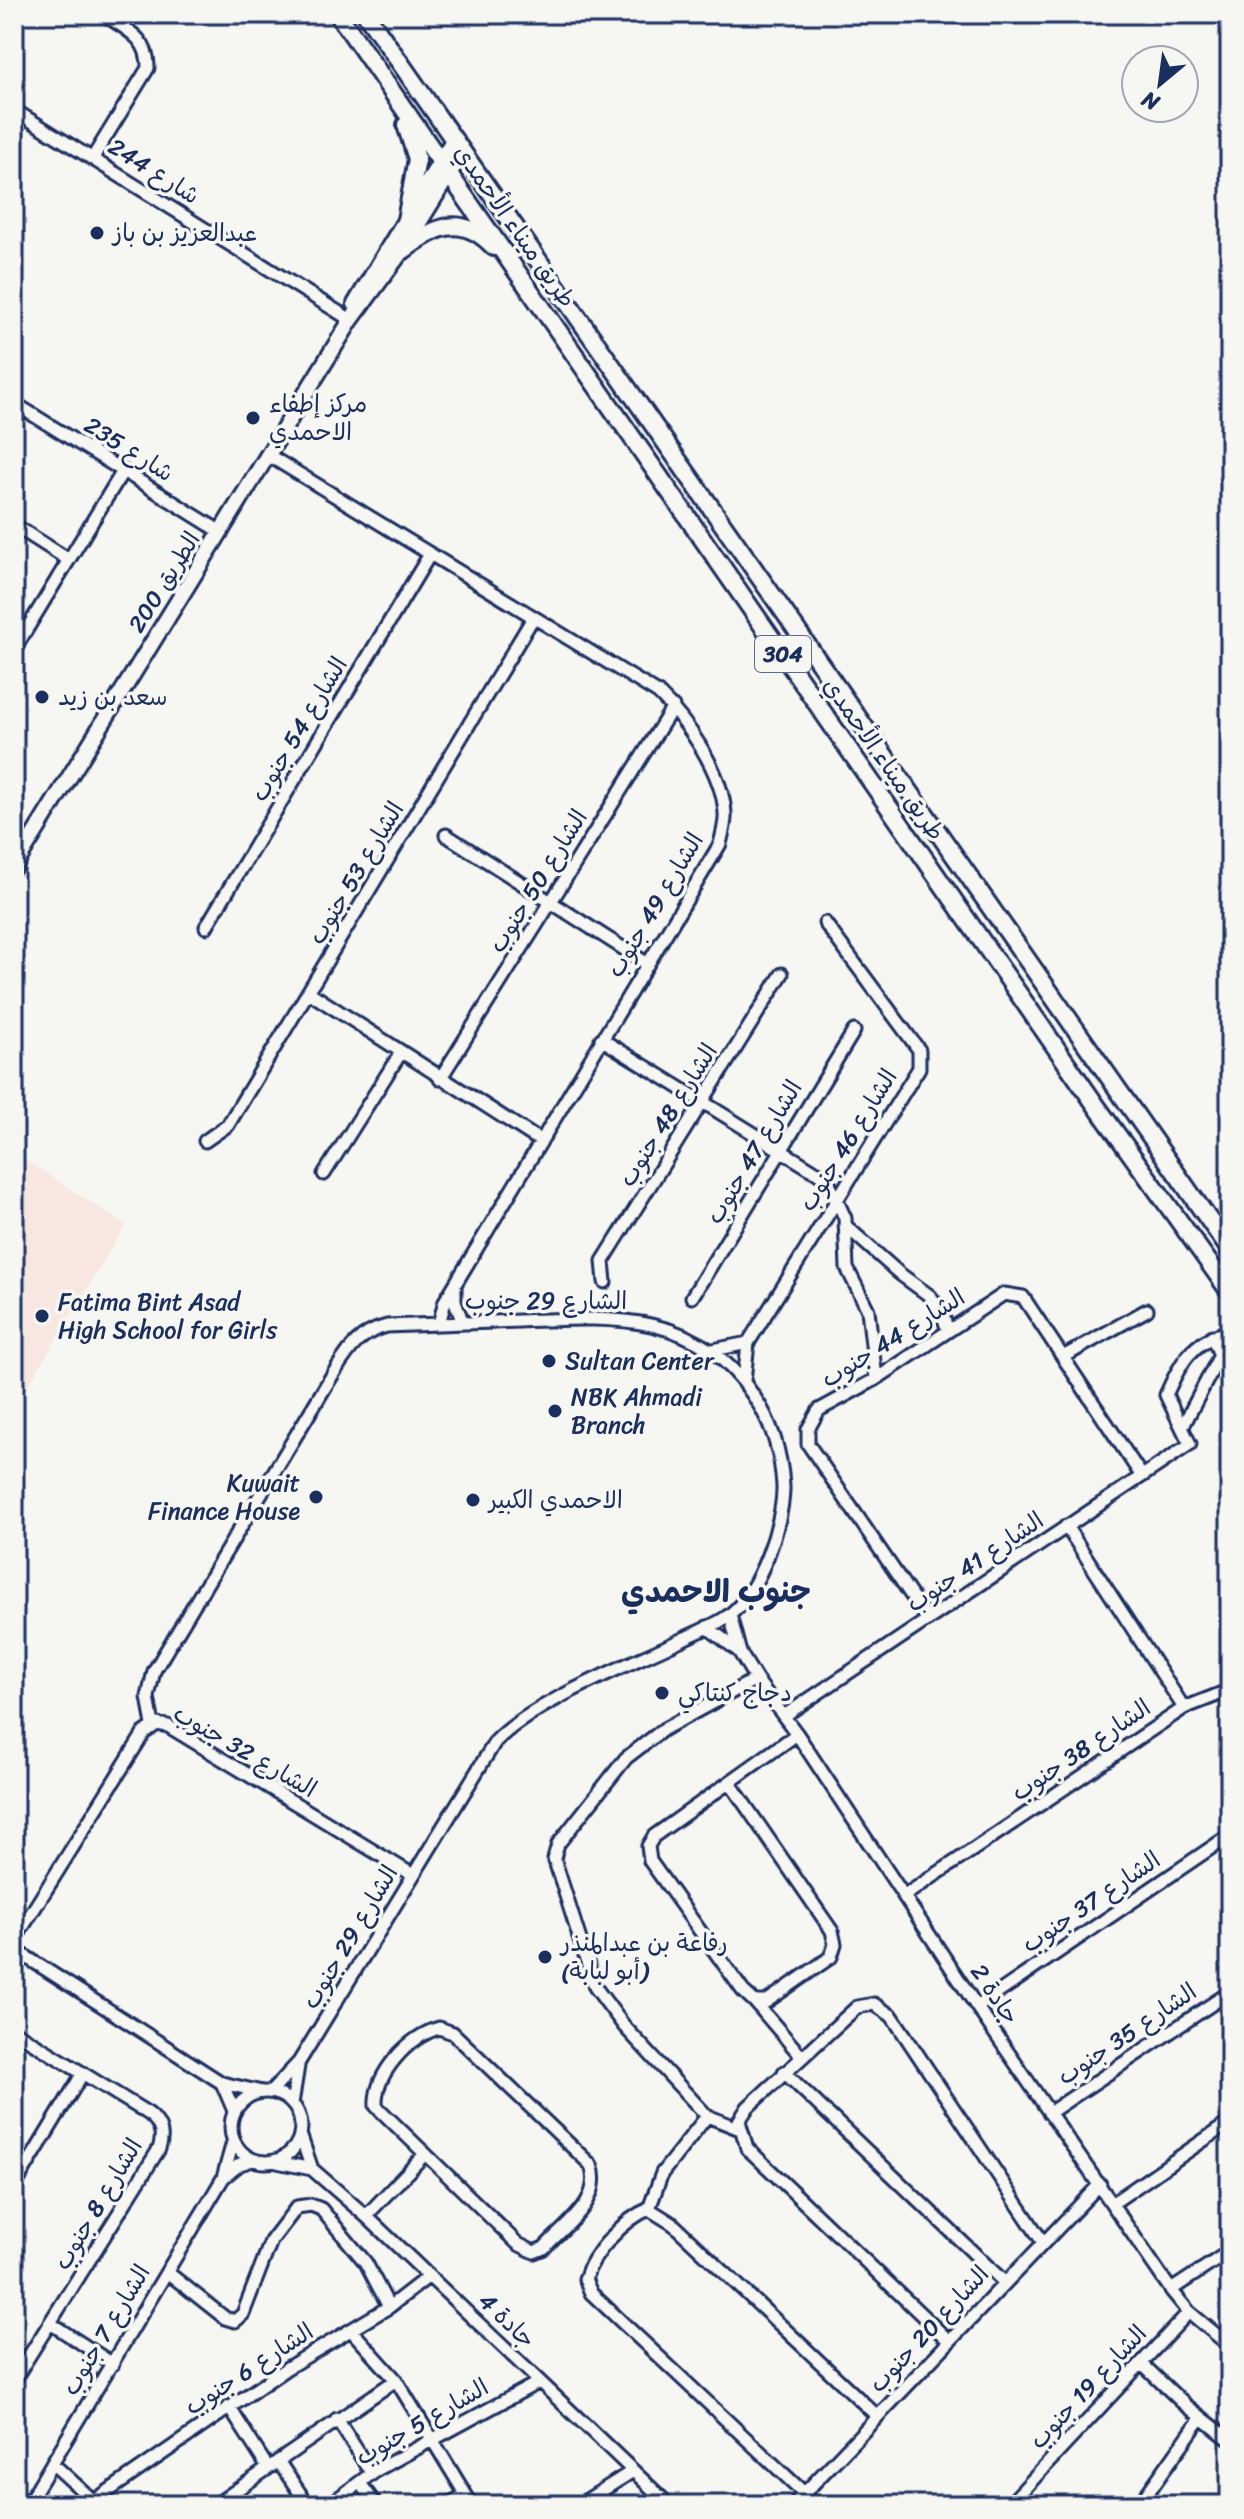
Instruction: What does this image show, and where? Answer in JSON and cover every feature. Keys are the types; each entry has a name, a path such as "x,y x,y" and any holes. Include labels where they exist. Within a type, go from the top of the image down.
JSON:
{"main road":[{"name":"طريق ميناء الأحمدي","path":"338,14 1095,1104 1230,1292"},
{"name":"طريق ميناء الأحمدي","path":"366,14 1230,1250"},
{"path":"375,68 414,145 414,185 405,226"},
{"name":"الطريق 200","path":"351,320 355,303 458,146"},
{"name":"الطريق 200","path":"14,867 351,320 401,252 445,167"},
{"path":"401,252 431,230 443,226 462,227 488,241 525,280"}],"street":[{"path":"92,159 148,68 149,56 141,38 103,14"},
{"name":"شارع 244","path":"16,115 351,320"},
{"name":"شارع 235","path":"14,403 221,532"},
{"name":"الشارع 49 جنوب","path":"268,455 658,693 694,732 724,801 726,817 720,844 539,1140 445,1301 439,1324"},
{"path":"14,650 123,471"},
{"path":"14,525 69,560"},
{"name":"الشارع 54 جنوب","path":"206,927 430,554"},
{"name":"الشارع 53 جنوب","path":"205,1141 228,1125 533,618"},
{"name":"الشارع 50 جنوب","path":"440,1079 673,707"},
{"path":"446,835 646,963"},
{"name":"الشارع 46 جنوب","path":"744,1381 748,1343 919,1068 919,1050 825,923"},
{"name":"الشارع 48 جنوب","path":"605,1282 603,1261 782,974"},
{"path":"310,993 400,1054 539,1140"},
{"name":"الشارع 47 جنوب","path":"692,1297 854,1031"},
{"path":"601,1039 827,1179 847,1227 844,1251 847,1268 868,1310 876,1379"},
{"path":"324,1174 400,1054"},
{"path":"847,1227 930,1296 941,1310 948,1331"},
{"path":"457,1283 455,1302 458,1324"},
{"name":"الشارع 44 جنوب","path":"928,1620 808,1444 808,1429 819,1410 876,1379 1004,1294 1012,1294 1023,1297 1141,1475"},
{"path":"1063,1357 1147,1310"},
{"name":"الشارع 29 جنوب","path":"153,1725 148,1697 154,1671 353,1342 370,1331 387,1326 578,1318 625,1320 673,1330 713,1350 744,1381 773,1432 783,1489 776,1539 761,1571 730,1615 528,1715 495,1742 299,2062 292,2086 292,2104"},
{"path":"1182,1428 1166,1395 1183,1359 1212,1336 1230,1331"},
{"path":"1182,1428 1220,1355 1212,1336"},
{"path":"713,1350 748,1343"},
{"name":"الشارع 41 جنوب","path":"784,1716 1190,1444 1182,1428"},
{"name":"الشارع 38 جنوب","path":"904,1896 1184,1708 1066,1526"},
{"name":"جادة 2","path":"730,1615 740,1653 756,1679 797,1734 1049,2113 1171,2290 1189,2312 1230,2346"},
{"name":"جادة 2","path":"707,1627 740,1653"},
{"path":"740,2129 707,2116 624,2026 595,1987 554,1858 558,1844 626,1758 664,1729 756,1679"},
{"path":"1184,1708 1230,1690"},
{"name":"الشارع 32 جنوب","path":"14,1941 144,1733 153,1725 168,1726 413,1875"},
{"path":"797,1734 654,1836 648,1846 650,1861 755,2002 801,2056"},
{"path":"730,1783 832,1931 835,1944 831,1957 766,2002 755,2002"},
{"name":"الشارع 37 جنوب","path":"977,2007 1230,1835"},
{"path":"14,1949 222,2083 267,2092 292,2104 301,2123 300,2134 291,2152 275,2161 253,2160 233,2142 230,2132 234,2111 222,2083"},
{"name":"الشارع 35 جنوب","path":"1049,2113 1230,1992"},
{"path":"949,2341 747,2148 739,2121 748,2107 857,2007 874,2004 892,2016 1042,2241"},
{"path":"439,2028 453,2033 591,2165 596,2177 593,2196 544,2248 534,2252 518,2244 425,2154 376,2106 375,2090 382,2073 425,2031 439,2028"},
{"path":"14,2031 83,2073 14,2187"},
{"name":"الشارع 29 جنوب","path":"267,2092 299,2062"},
{"path":"784,2072 1004,2282"},
{"name":"الشارع 8 جنوب","path":"14,2380 159,2149 161,2130 149,2114 83,2073"},
{"path":"234,2111 250,2095 267,2092"},
{"path":"649,2209 662,2173 707,2116"},
{"path":"1113,2203 1230,2122"},
{"path":"300,2134 312,2169"},
{"name":"الشارع 7 جنوب","path":"27,2505 223,2178 233,2142"},
{"path":"366,2216 425,2154"},
{"name":"الشارع 7 جنوب","path":"223,2178 240,2164 253,2160"},
{"name":"جادة 4","path":"275,2161 312,2169 366,2216 669,2505"},
{"name":"الشارع 20 جنوب","path":"793,2505 1042,2241 1100,2184"},
{"path":"167,2272 225,2318 235,2321 243,2314 271,2241 297,2207 311,2205 321,2209 352,2244 389,2307"},
{"path":"649,2209 673,2224 877,2416"},
{"path":"649,2209 635,2214 590,2264 585,2279 591,2293 804,2493"},
{"path":"1171,2290 1230,2251"},
{"name":"الشارع 6 جنوب","path":"96,2503 229,2407 389,2307 429,2276"},
{"name":"الشارع 19 جنوب","path":"1009,2505 1189,2312"},
{"path":"50,2323 113,2364"},
{"path":"351,2330 396,2380 468,2500 447,2505"},
{"path":"1141,2363 1230,2440"},
{"path":"215,2505 396,2380"},
{"name":"الشارع 5 جنوب","path":"329,2505 372,2474 539,2382"},
{"path":"229,2407 308,2505"},
{"path":"1139,2505 1201,2418"},
{"path":"337,2419 372,2474"},
{"path":"52,2463 96,2503"},
{"path":"579,2505 594,2501 633,2471"},
{"path":"360,2483 376,2505"},
{"path":"1020,2493 1033,2505"}],"shaded area":[{"name":"Fatima Bint Asad High School for Girls","path":"14,1153 126,1225 14,1408"}],"place":[{"name":"عبدالعزيز بن باز","path":"97,233"},
{"name":"مركز إطفاء الاحمدي","path":"253,418"},
{"name":"سعد بن زيد","path":"42,697"},
{"name":"Fatima Bint Asad High School for Girls","path":"42,1316"},
{"name":"Sultan Center","path":"549,1361"},
{"name":"NBK Ahmadi Branch","path":"555,1411"},
{"name":"Kuwait Finance House","path":"316,1497"},
{"name":"الاحمدي الكبير","path":"473,1500"},
{"name":"دجاج كنتاكي","path":"662,1693"},
{"name":"رفاعة بن عبدالمنذر (أبو لبابة)","path":"545,1957"}],"district":[{"name":"جنوب الاحمدي","path":"716,1591"}]}
